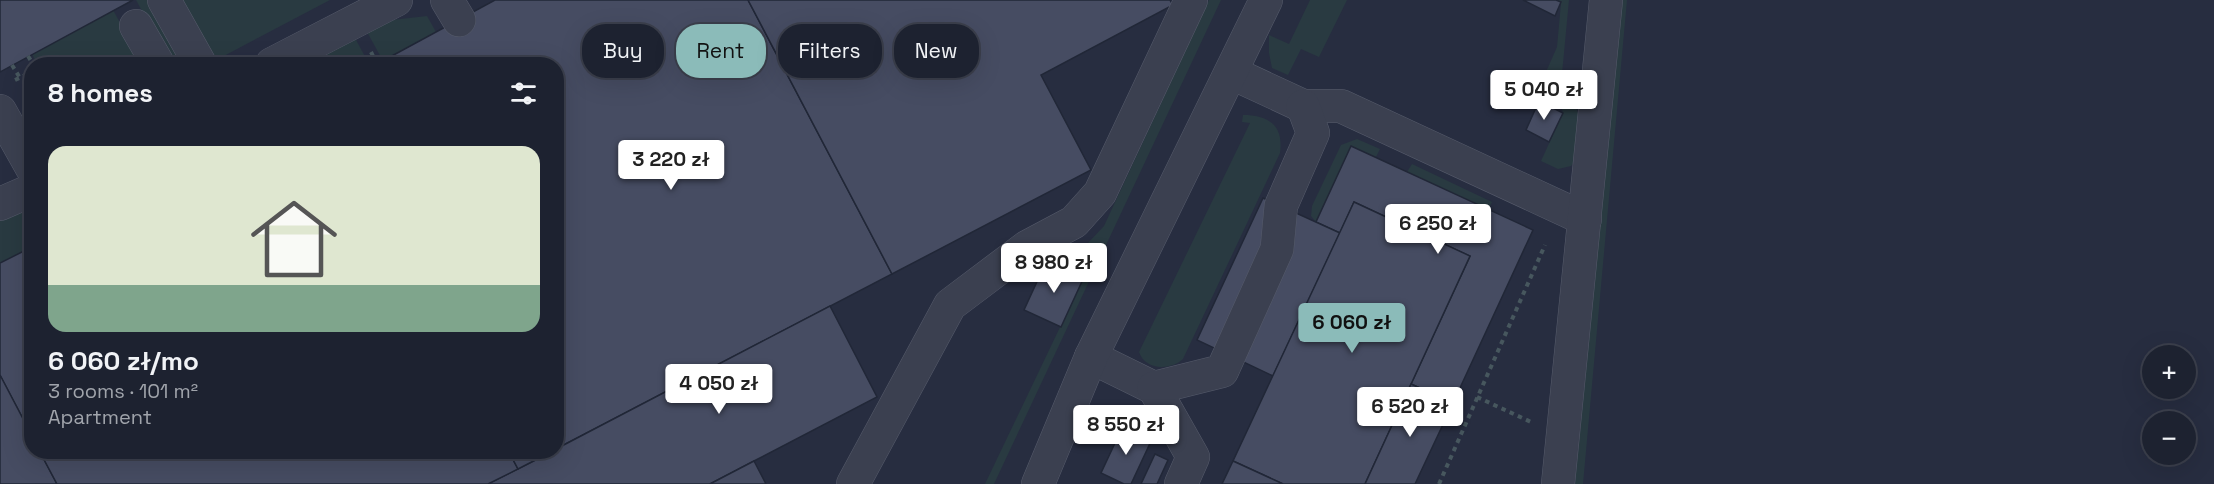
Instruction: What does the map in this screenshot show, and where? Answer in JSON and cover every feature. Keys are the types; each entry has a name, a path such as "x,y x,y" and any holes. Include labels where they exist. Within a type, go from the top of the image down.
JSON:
{"lane":[{"path":"164,0 196,57"},
{"path":"286,57 396,0"},
{"path":"853,484 950,305 1027,247 1074,222 1100,193 1191,0"},
{"path":"1038,484 1091,357 1266,0"},
{"path":"1558,484 1606,0"},
{"path":"136,26 154,57"},
{"path":"1232,73 1303,106 1341,106 1586,219"},
{"path":"1154,388 1222,371 1277,249 1281,206 1313,133 1303,106"},
{"path":"0,111 24,154"},
{"path":"0,204 24,193"},
{"path":"1091,357 1154,388 1193,457 1180,484"}],"path":[{"path":"12,65 20,78"},
{"path":"1439,484 1549,237"},
{"path":"1477,397 1563,437"}],"shaded area":[{"path":"136,0 152,0 183,57 167,57"},
{"path":"177,0 330,0 222,57 212,57"},
{"path":"1209,0 1221,0 994,484 985,484 1084,277 1047,260 1087,244 1104,226"},
{"path":"1310,0 1347,0 1319,57 1301,49 1288,75 1272,68 1269,35 1289,44"},
{"path":"1556,0 1569,0 1562,74 1580,118 1576,160 1571,166 1558,169 1541,161 1563,113 1556,88 1542,81 1557,47 1561,3"},
{"path":"1622,0 1627,0 1583,484 1575,484"},
{"path":"113,10 139,57 34,57 32,54"},
{"path":"427,16 436,32 390,57 381,57 366,30 383,21"},
{"path":"355,38 365,57 318,57"},
{"path":"1243,115 1260,117 1277,129 1281,143 1280,153 1183,359 1171,366 1152,365 1142,358 1139,352 1250,123 1242,122"},
{"path":"1357,139 1380,149 1376,157 1351,146 1316,222 1311,216 1312,206 1341,145"},
{"path":"1412,164 1492,202 1488,210 1407,172"},
{"path":"24,209 24,251 0,263 0,219"}],"building":[{"path":"0,0 133,0 24,57 0,72"},
{"path":"495,0 748,0 761,24 676,24 676,78 766,78 766,34 778,57 778,78 789,78 892,274 564,445 564,57 390,57"},
{"path":"748,0 1170,0 1173,5 1041,75 1091,170 892,274 789,78 882,78 882,24 778,24 778,57 766,34 766,24 761,24"},
{"path":"1523,0 1556,0 1561,2 1555,16"},
{"path":"1539,101 1563,113 1549,142 1526,130"},
{"path":"1351,146 1533,230 1453,403 1411,384 1470,256 1354,202 1340,233 1316,222"},
{"path":"1263,198 1340,233 1273,376 1197,340"},
{"path":"1354,202 1470,256 1365,484 1283,484 1233,461"},
{"path":"24,251 24,421 0,375 0,263"},
{"path":"1047,260 1084,277 1061,327 1024,310"},
{"path":"830,306 877,397 710,484 488,484 537,459 564,459 564,445"},
{"path":"0,375 24,421 24,459 44,459 57,484 0,484"},
{"path":"1411,384 1453,403 1415,484 1365,484"},
{"path":"1123,426 1152,439 1131,484 1124,484 1101,473"},
{"path":"1155,454 1168,460 1157,484 1141,484"},
{"path":"44,459 513,459 518,469 488,484 57,484"},
{"path":"513,459 537,459 518,469"},
{"path":"754,461 766,484 710,484"},
{"path":"1233,461 1283,484 1222,484"}]}
